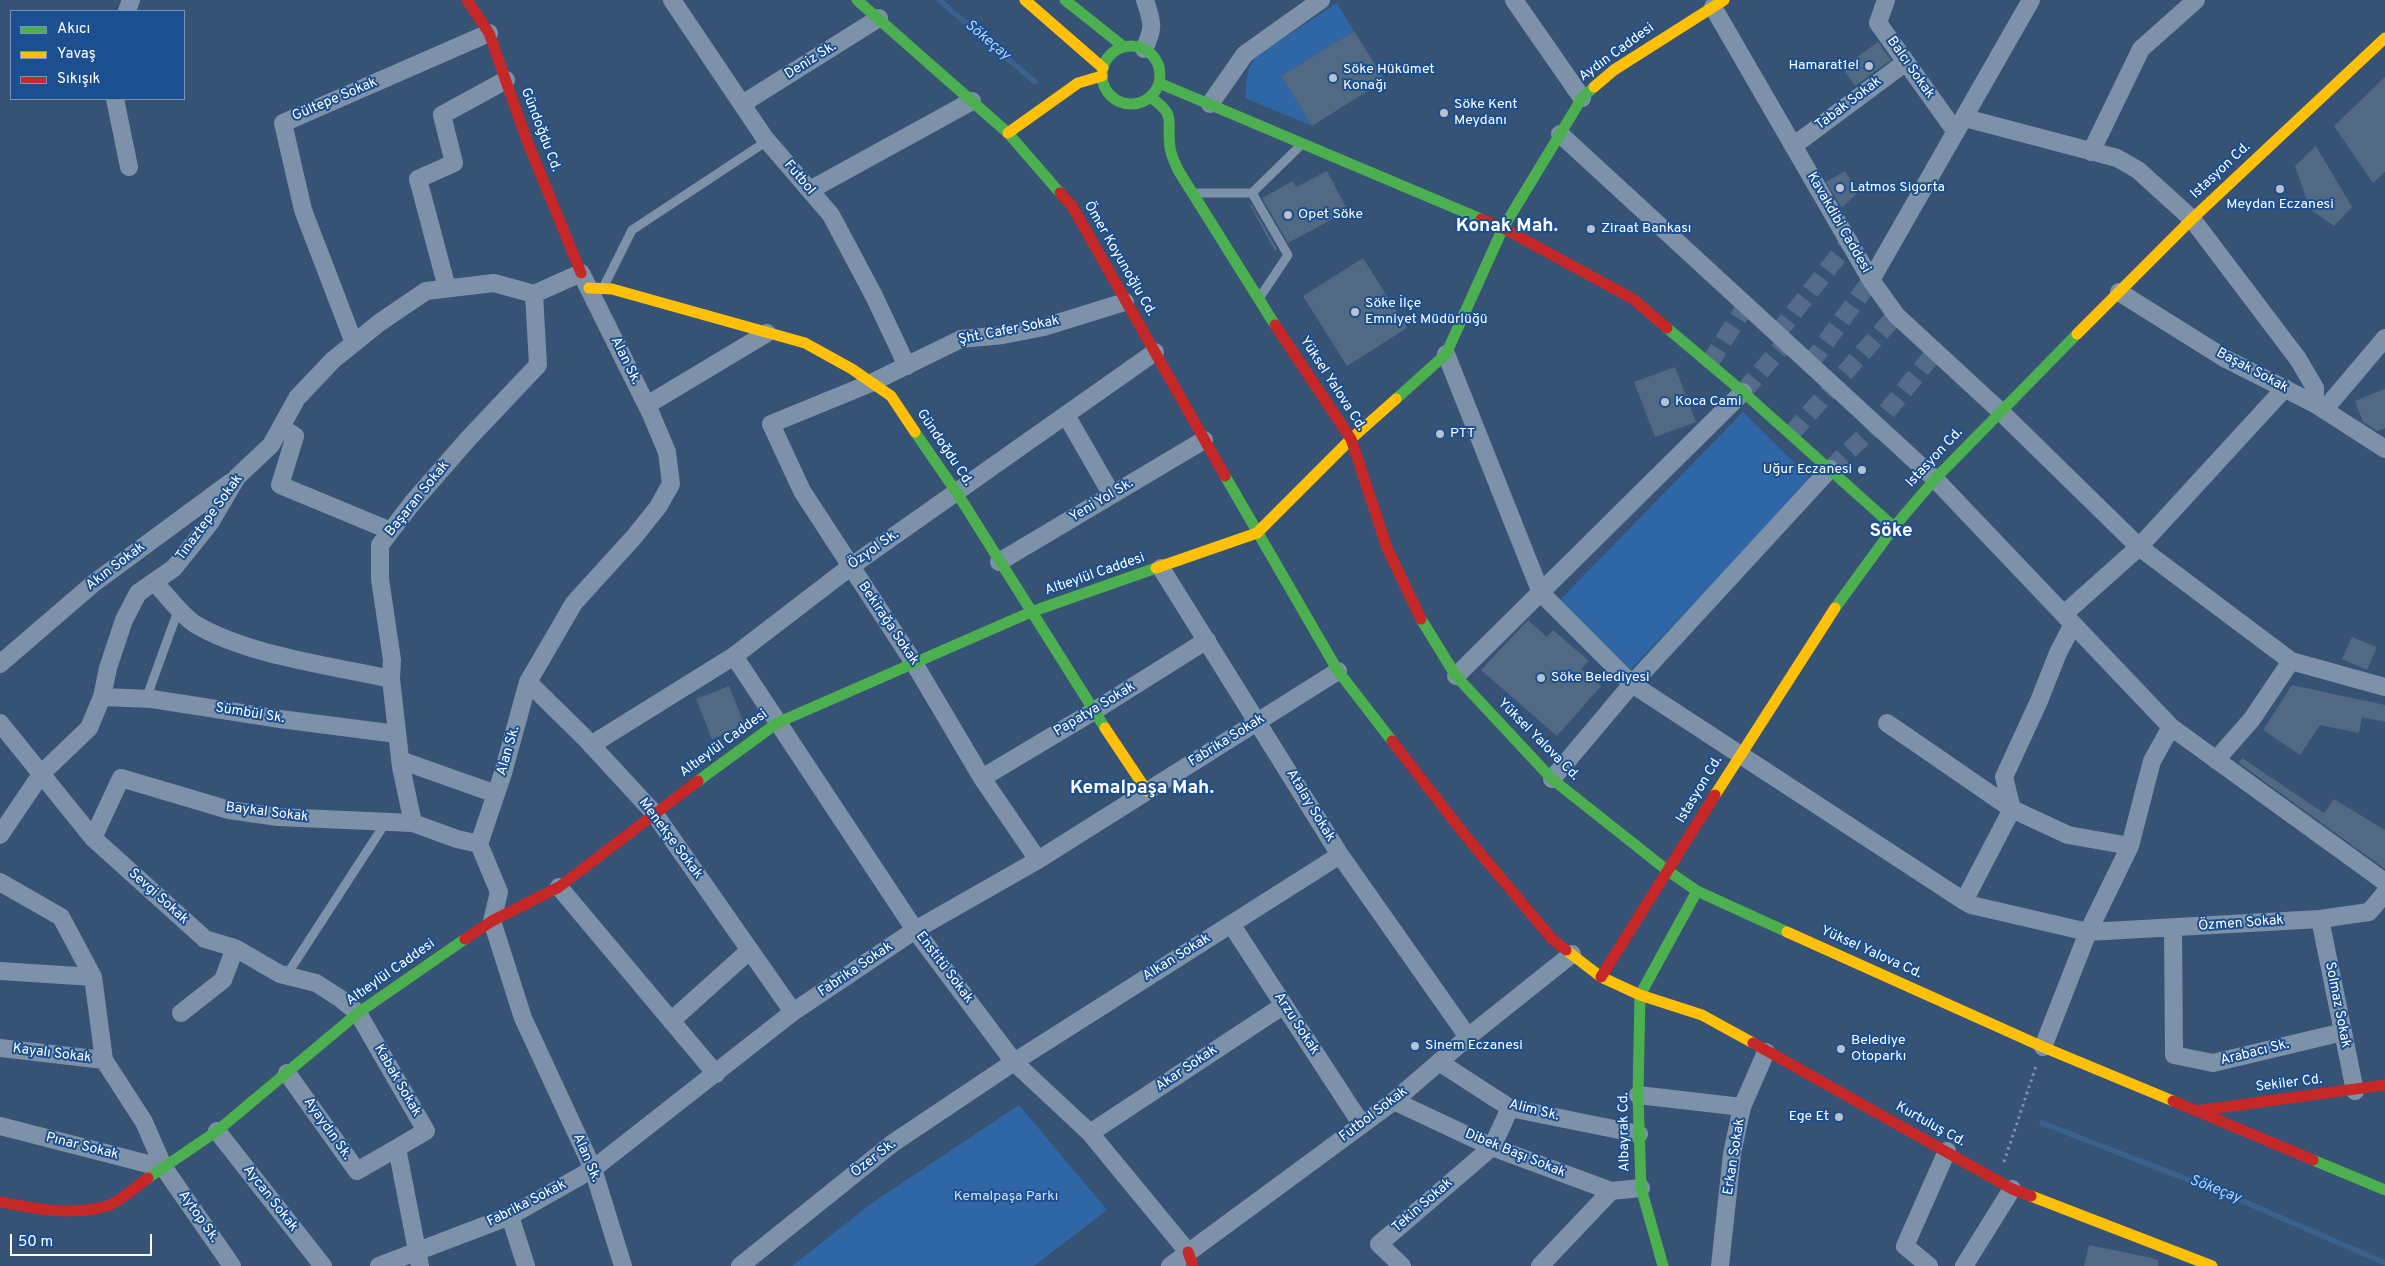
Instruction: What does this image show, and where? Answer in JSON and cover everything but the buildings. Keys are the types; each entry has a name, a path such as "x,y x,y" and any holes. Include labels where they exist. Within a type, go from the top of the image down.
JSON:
{"main road":[{"name":"Gündoğdu Cd.","path":"467,0 489,33 527,141 591,283 805,343 852,368 891,396 956,493 1094,712 1148,791"},
{"name":"Ömer Koyunoğlu Cd.","path":"858,0 1008,133 1072,206 1257,533 1338,671"},
{"path":"1025,0 1103,72"},
{"path":"1065,0 1124,47 1144,49 1158,63 1159,83 1150,97 1134,104 1116,100 1104,86 1103,72 1111,54 1124,47"},
{"name":"Aydın Caddesi","path":"1503,228 1582,98 1614,70 1718,3"},
{"name":"Istasyon Cd.","path":"1601,977 1739,754 1824,622 1894,527 1935,479 2000,411 2192,219 2385,38"},
{"path":"1008,133 1078,83 1103,72"},
{"path":"1159,83 1503,228 1634,300 1743,392 1894,527"},
{"name":"Yüksel Yalova Cd.","path":"1150,97 1166,107 1171,127 1170,148 1178,170 1258,299 1351,439 1387,548 1426,630 1456,676 1552,779 1668,871 1697,891 2043,1046 2385,1190"},
{"name":"Altıeylül Caddesi","path":"0,1202 27,1208 68,1211 108,1206 217,1131 358,1013 492,921 559,887 654,813 777,723 1031,612 1257,533 1351,439 1446,354 1503,228"},
{"name":"Kurtuluş Cd.","path":"1338,671 1464,834 1552,939 1601,977 1640,995 1702,1015 2005,1184 2212,1266"},
{"path":"1640,995 1697,891"},
{"name":"Albayrak Cd.","path":"1640,995 1638,1095 1641,1188 1663,1266"},
{"name":"Sekiler Cd.","path":"2196,1111 2385,1086"}],"street":[{"name":"Futbol","path":"672,0 767,141 831,215 874,296 907,366"},
{"path":"1144,49 1152,34 1151,20 1145,0"},
{"path":"1210,104 1245,54 1321,0"},
{"path":"1514,0 1582,98"},
{"name":"Balcı Sokak","path":"1886,0 1878,23 1906,62 1960,125"},
{"path":"1871,280 2031,0"},
{"path":"2091,152 2140,49 2196,0"},
{"name":"Kavakdibi Caddesi","path":"1718,3 1793,146 1871,280 1896,315 2000,411 2139,547 2292,661"},
{"name":"Deniz Sk.","path":"742,104 879,18"},
{"name":"Gültepe Sokak","path":"354,343 303,210 282,123 489,33"},
{"name":"Tabak Sokak","path":"1793,146 1906,62"},
{"path":"447,288 418,179 454,163 442,115 506,80"},
{"path":"115,100 129,167"},
{"path":"810,190 972,101"},
{"path":"1960,125 2117,158 2138,170 2192,219 2298,359 2316,388 2320,407"},
{"path":"1560,134 1935,479 2171,727 2385,882"},
{"name":"Tınaztepe Sokak","path":"0,834 42,773 89,728 102,697 108,668 124,620 138,593 174,568 210,523 237,477 271,446 297,398 333,360 426,291 494,283 534,294"},
{"path":"534,294 591,283"},
{"name":"Alan Sk.","path":"480,844 528,682 574,603 634,537 658,507 671,484 668,452 591,283"},
{"name":"Başak Sokak","path":"2119,292 2226,359 2320,407 2385,449"},
{"name":"Başaran Sokak","path":"413,823 400,760 391,679 392,660 380,579 380,545 413,502 468,439 538,365 534,294"},
{"name":"Şht. Cafer Sokak","path":"871,383 961,339 1003,335 1044,327 1125,302"},
{"path":"647,405 767,333"},
{"path":"2320,407 2385,338"},
{"name":"Özyol Sk.","path":"591,745 734,656 850,567 1156,352"},
{"path":"1446,354 1541,593"},
{"name":"Bekirağa Sokak","path":"871,383 771,424 802,491 914,663 982,778 1038,860"},
{"path":"1964,901 2012,810 2004,777 2039,701 2058,654 2069,619 2139,547 2285,388"},
{"path":"1456,676 1743,392"},
{"path":"1066,415 1112,495"},
{"path":"281,426 295,436 280,486 391,531"},
{"name":"Yeni Yol Sk.","path":"999,562 1204,440"},
{"path":"1552,779 1632,684 1830,469"},
{"name":"Akın Sokak","path":"0,664 94,582 237,477"},
{"name":"Atalay Sokak","path":"1161,568 1340,855 1468,1037"},
{"path":"155,582 193,623 231,641 286,656 391,679"},
{"name":"Özmen Sokak","path":"1541,593 1632,684 1971,905 2088,932 2320,919 2369,912 2385,893"},
{"name":"Papatya Sokak","path":"982,778 1094,712 1207,640"},
{"name":"Enstitü Sokak","path":"734,656 915,930 1014,1062 1090,1133 1191,1259"},
{"path":"2216,760 2252,719 2292,661 2385,687"},
{"name":"Fabrika Sokak","path":"378,1266 418,1260 510,1216 593,1169 793,1012 915,930 1038,860 1338,671"},
{"name":"Menekşe Sokak","path":"528,682 591,745 654,813 793,1012"},
{"name":"Sümbül Sk.","path":"102,697 146,698 280,719 397,734"},
{"name":"Sevgi Sokak","path":"0,723 93,838 205,939 235,948 286,976 316,982 358,1013"},
{"path":"1887,723 2012,810 2068,835 2130,846"},
{"path":"2043,1046 2088,932 2130,846 2152,761 2171,727"},
{"path":"400,760 496,794"},
{"name":"Baykal Sokak","path":"93,838 121,778 230,810 278,817 413,823 457,840 480,844"},
{"path":"480,844 499,892 492,921"},
{"name":"Alkan Sokak","path":"1014,1062 1340,855"},
{"path":"0,882 61,917 93,978 104,1060"},
{"path":"559,887 716,1074"},
{"name":"Solmaz Sokak","path":"2320,919 2354,1091"},
{"name":"Alan Sk.","path":"492,921 522,1018 593,1169 623,1266"},
{"name":"Arzu Sokak","path":"1231,924 1362,1125"},
{"name":"Arabacı Sk.","path":"2173,928 2174,1055 2213,1063 2343,1032"},
{"path":"181,1013 223,980 235,948"},
{"path":"672,1021 750,950"},
{"name":"Futbol Sokak","path":"1170,1266 1191,1259 1394,1101 1468,1037 1572,954"},
{"path":"0,971 93,978"},
{"name":"Akar Sokak","path":"1090,1133 1284,1005"},
{"name":"Kabak Sokak","path":"358,1013 426,1131 397,1148"},
{"name":"Kayalı Sokak","path":"0,1048 104,1060"},
{"name":"Erkan Sokak","path":"1720,1266 1732,1154 1742,1107 1766,1052"},
{"name":"Aytop Sk.","path":"104,1060 144,1122 164,1168 232,1266"},
{"name":"Özer Sk.","path":"740,1266 894,1143 1014,1062"},
{"name":"Alim Sk.","path":"1439,1062 1510,1108 1640,1134"},
{"name":"Ayaydın Sk.","path":"287,1073 357,1171 397,1148"},
{"path":"1638,1095 1742,1107"},
{"name":"Dibek Başı Sokak","path":"1394,1101 1492,1147 1612,1191 1641,1188"},
{"path":"1492,1147 1510,1108"},
{"name":"Pınar Sokak","path":"0,1126 164,1168"},
{"name":"Aycan Sokak","path":"217,1131 323,1266"},
{"name":"Tekin Sokak","path":"1402,1266 1379,1244 1492,1147"},
{"path":"397,1148 418,1260"},
{"path":"1929,1266 1905,1246 1947,1152"},
{"path":"1964,1266 2005,1184"},
{"path":"1540,1266 1612,1191"},
{"path":"510,1216 526,1266"}],"lane":[{"path":"591,283 632,230 767,141"},
{"path":"1193,193 1252,193 1303,143"},
{"path":"1252,193 1288,255 1258,299"},
{"path":"146,698 179,608"},
{"path":"286,976 386,822"}],"path":[{"path":"2005,1184 2043,1046"}],"green space":[{"path":"1337,3 1354,31 1281,76 1312,126 1245,98 1248,70 1256,56"},
{"path":"1743,412 1812,480 1631,669 1559,601"},
{"name":"Kemalpaşa Parkı","path":"1019,1105 1107,1210 1034,1266 792,1266 872,1203"}],"waterway":[{"name":"Sökeçay","path":"939,0 1035,82"},
{"name":"Sökeçay","path":"2042,1123 2238,1199 2385,1263"}],"tunnel":[{"path":"1777,334 1849,242"},
{"path":"1810,364 1871,280"},
{"path":"1709,364 1746,305"},
{"path":"1791,434 1896,315"},
{"path":"1743,392 1786,342"},
{"path":"1830,469 1876,425 1935,352"}],"traffic: fast":[{"path":"857,0 1008,133 1060,193"},
{"path":"1065,0 1124,47"},
{"path":"1131,46 1142,48 1155,59 1160,75 1158,86 1147,99 1131,104 1120,102 1107,91 1102,75 1104,64 1115,51 1131,46"},
{"path":"1159,83 1481,219"},
{"path":"1396,399 1446,354 1503,228 1582,98 1594,87"},
{"path":"1150,97 1159,103 1168,114 1170,148 1178,170 1275,325"},
{"path":"1667,328 1743,392 1894,527"},
{"path":"1835,608 1894,527 1935,479 2077,334"},
{"path":"915,432 957,493 1105,728"},
{"path":"1225,476 1338,671 1392,741"},
{"path":"698,781 777,723 1031,612 1156,568"},
{"path":"1421,619 1456,676 1552,779 1668,871 1697,891 1787,932"},
{"path":"1663,1266 1641,1188 1638,1095 1640,995 1697,891"},
{"path":"148,1178 217,1131 358,1013 465,939"},
{"path":"2313,1160 2385,1190"}],"traffic: slow":[{"path":"1025,0 1103,68"},
{"path":"1594,87 1614,70 1724,0"},
{"path":"2077,334 2192,219 2385,38"},
{"path":"1008,133 1078,83 1102,76"},
{"path":"589,288 612,289 805,343 852,369 891,396 915,432"},
{"path":"1156,568 1257,533 1351,439 1396,399"},
{"path":"1715,795 1835,608"},
{"path":"1105,728 1147,791"},
{"path":"1787,932 2043,1047 2173,1101"},
{"path":"1566,950 1601,977 1640,995 1702,1015 1753,1043"},
{"path":"2031,1196 2212,1266"}],"traffic: jam":[{"path":"467,0 489,33 527,141 581,273"},
{"path":"1060,193 1072,206 1225,476"},
{"path":"1481,219 1503,228 1633,299 1667,328"},
{"path":"1275,325 1351,439 1387,548 1421,619"},
{"path":"1392,741 1464,834 1552,939 1566,950"},
{"path":"465,939 492,921 559,887 698,781"},
{"path":"1601,977 1715,795"},
{"path":"1753,1043 2012,1189 2031,1196"},
{"path":"2196,1111 2385,1085"},
{"path":"2173,1101 2313,1160"},
{"path":"0,1202 53,1210 80,1211 94,1209 107,1206 116,1201 148,1178"},
{"path":"1188,1252 1193,1266"}],"place":[{"name":"Hamarat1el","path":"1869,66"},
{"name":"Söke Hükümet Konağı","path":"1333,78"},
{"name":"Söke Kent Meydanı","path":"1444,113"},
{"name":"Latmos Sigorta","path":"1840,188"},
{"name":"Meydan Eczanesi","path":"2280,189"},
{"name":"Opet Söke","path":"1288,215"},
{"name":"Ziraat Bankası","path":"1591,229"},
{"name":"Söke İlçe Emniyet Müdürlüğü","path":"1355,312"},
{"name":"Koca Cami","path":"1665,402"},
{"name":"PTT","path":"1440,434"},
{"name":"Uğur Eczanesi","path":"1862,470"},
{"name":"Söke Belediyesi","path":"1541,678"},
{"name":"Sinem Eczanesi","path":"1415,1046"},
{"name":"Belediye Otoparkı","path":"1841,1049"},
{"name":"Ege Et","path":"1839,1117"}],"district":[{"name":"Konak Mah.","path":"1507,227"},
{"name":"Söke","path":"1891,532"},
{"name":"Kemalpaşa Mah.","path":"1142,789"}]}
